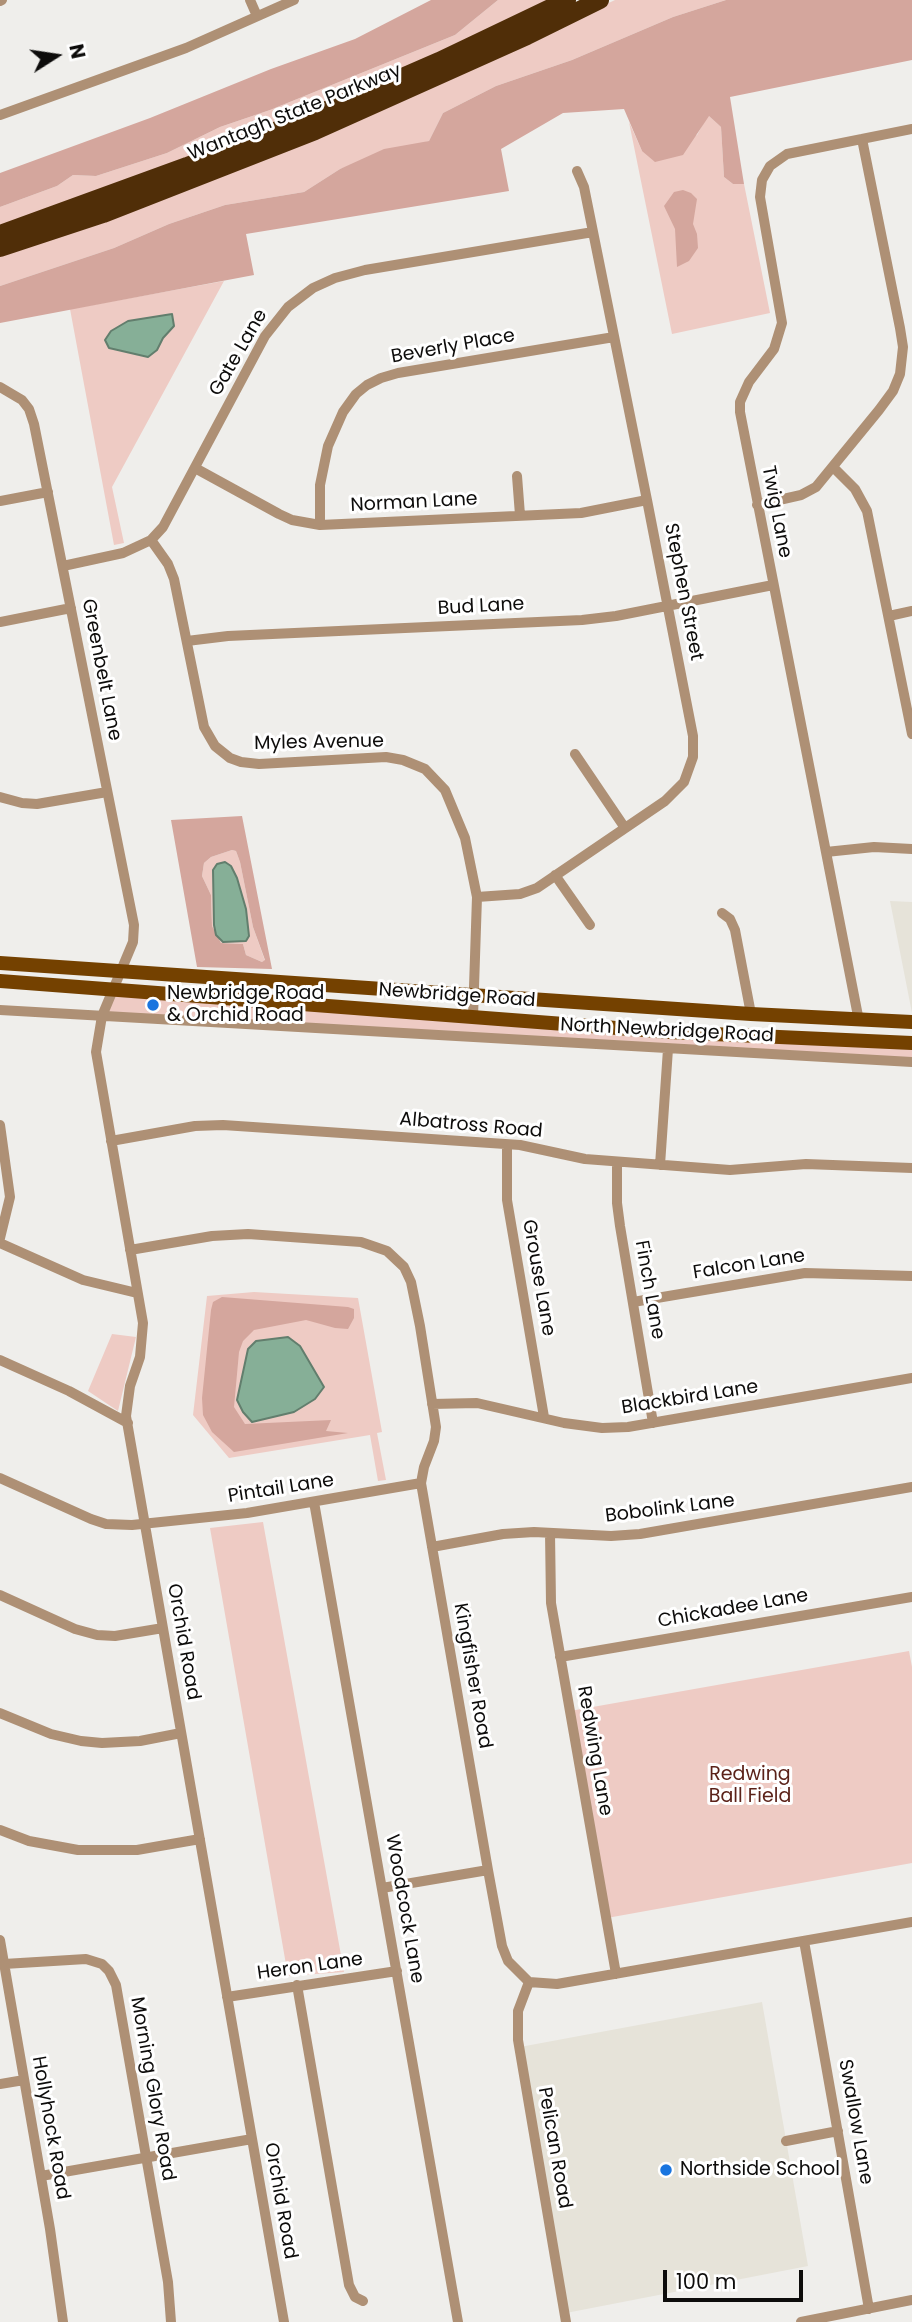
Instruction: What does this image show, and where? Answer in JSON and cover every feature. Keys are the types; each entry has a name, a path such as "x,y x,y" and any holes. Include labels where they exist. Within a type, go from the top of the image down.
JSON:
{"highway":[{"name":"Wantagh State Parkway","path":"0,234 187,166 322,112 439,61 567,0"},
{"name":"Wantagh State Parkway","path":"0,248 103,214 315,131 446,74 600,0"}],"main road":[{"name":"Newbridge Road","path":"0,962 474,996 859,1021 912,1022"},
{"name":"Newbridge Road","path":"0,981 669,1032 912,1043"}],"street":[{"path":"250,0 257,16"},
{"path":"0,115 186,48 294,0"},
{"name":"Twig Lane","path":"859,1021 741,424 740,402 749,382 774,349 782,323 760,197 762,180 770,166 787,154 912,129"},
{"path":"757,505 809,492 833,467 893,391 900,374 903,359 900,328 862,139"},
{"name":"Stephen Street","path":"477,897 528,892 555,875 677,791 687,775 693,757 694,736 584,187 577,171"},
{"name":"Gate Lane","path":"151,540 163,527 265,336 288,307 313,288 335,278 365,270 593,232"},
{"name":"Beverly Place","path":"320,525 320,485 328,446 343,412 356,394 367,385 398,373 614,337"},
{"name":"Greenbelt Lane","path":"0,387 11,392 29,409 34,424 134,925 133,942 121,972"},
{"path":"833,467 855,489 867,511 912,734"},
{"name":"Norman Lane","path":"194,468 292,520 320,525 582,513 647,500"},
{"path":"517,476 520,515"},
{"path":"0,501 48,492"},
{"path":"63,566 123,553 151,540"},
{"name":"Myles Avenue","path":"151,540 168,564 174,579 204,727 215,746 230,758 259,764 386,757 416,765 437,779 453,806 465,838 477,897 472,1017"},
{"name":"Bud Lane","path":"187,641 228,636 582,620 773,585"},
{"path":"0,622 71,608"},
{"path":"889,616 912,611"},
{"path":"575,754 625,828"},
{"path":"0,797 37,804 107,792"},
{"path":"826,852 874,848 912,849"},
{"path":"555,875 590,925"},
{"path":"722,914 730,919 735,930 751,1014"},
{"name":"Orchid Road","path":"121,972 102,1016 96,1052 143,1323 143,1342 126,1403 128,1423 284,2322"},
{"name":"North Newbridge Road","path":"0,1010 912,1062"},
{"path":"660,1165 668,1049"},
{"path":"0,1125 10,1197 0,1238"},
{"name":"Albatross Road","path":"111,1141 195,1126 223,1125 507,1144 617,1162 730,1170 806,1164 912,1168"},
{"name":"Grouse Lane","path":"507,1144 507,1200 544,1417"},
{"name":"Finch Lane","path":"617,1162 617,1203 653,1423"},
{"name":"Kingfisher Road","path":"130,1251 212,1236 248,1234 361,1242 387,1251 404,1268 411,1282 436,1427 421,1483 488,1870 502,1946 509,1961 529,1982"},
{"path":"0,1243 83,1280 137,1293"},
{"name":"Falcon Lane","path":"633,1302 798,1274 912,1276"},
{"path":"0,1360 69,1391 128,1423"},
{"name":"Blackbird Lane","path":"432,1404 477,1403 564,1423 602,1428 653,1423 912,1378"},
{"name":"Pintail Lane","path":"0,1478 91,1519 115,1525 247,1513 421,1483"},
{"name":"Bobolink Lane","path":"432,1547 503,1534 640,1534 912,1488"},
{"name":"Woodcock Lane","path":"314,1502 458,2322"},
{"name":"Redwing Lane","path":"550,1533 551,1603 616,1974"},
{"path":"0,1595 75,1629 97,1635 115,1636 163,1628"},
{"name":"Chickadee Lane","path":"560,1657 912,1597"},
{"path":"0,1713 51,1734 81,1741 140,1741 181,1733"},
{"path":"0,1830 38,1843 78,1850 137,1850 200,1839"},
{"path":"382,1888 488,1870"},
{"path":"529,1982 557,1984 804,1941 911,1926"},
{"name":"Hollyhock Road","path":"0,1940 58,2277 63,2322"},
{"name":"Swallow Lane","path":"804,1941 869,2309"},
{"name":"Morning Glory Road","path":"4,1964 86,1959 102,1964 117,1985 168,2283 170,2322"},
{"name":"Heron Lane","path":"228,1997 397,1971"},
{"name":"Pelican Road","path":"529,1982 518,2011 518,2040 566,2322"},
{"path":"297,1985 349,2286 355,2297 363,2301"},
{"path":"0,2084 24,2080"},
{"path":"786,2141 838,2131"},
{"path":"41,2176 252,2139"},
{"path":"801,2322 912,2300"}],"shaded area":[{"path":"431,0 498,0 455,35 270,110 220,127 167,153 96,176 73,175 57,186 0,207 0,173 355,39"},
{"path":"726,0 912,0 912,60 730,97 744,184 733,184 724,177 721,127 709,116 683,155 655,162 642,151 624,109 563,113 501,149 509,191 246,234 254,275 0,323 0,286 114,248 169,224 225,205 304,192 340,169 384,149 429,141 443,113 496,86 572,60 673,17"},
{"path":"683,190 697,199 693,224 698,248 689,261 677,267 675,229 664,206 674,192"},
{"path":"172,314 174,326 157,350 148,357 109,348 105,340 111,331 128,321"},
{"path":"242,816 272,969 197,967 171,820","holes":["236,851 253,927 265,960 262,962 246,955 243,944 221,943 212,926 211,895 202,876 204,863 211,857"]},
{"path":"225,862 231,866 237,878 246,909 249,936 246,941 223,942 216,935 213,870 217,864"},
{"path":"890,901 912,902 912,1013"},
{"path":"222,1297 354,1309 354,1318 348,1329 306,1320 254,1330 243,1341 239,1352 234,1407 245,1424 331,1420 326,1431 348,1433 234,1452 212,1432 203,1415 202,1398 211,1310 213,1302"},
{"path":"288,1337 300,1346 324,1387 315,1399 294,1412 252,1422 237,1400 248,1349 256,1341"},
{"name":"Northside School","path":"762,2002 808,2266 566,2313 520,2047"}],"green space":[{"path":"498,0 552,0 398,73 251,133 0,227 0,207 57,186 73,175 96,176 167,153 220,127 270,110 455,35"},
{"path":"615,0 726,0 673,17 572,60 496,86 443,113 429,141 340,169 304,192 225,205 169,224 114,248 0,286 0,255 451,78"},
{"path":"708,115 721,127 724,177 733,184 744,184 770,313 672,334 629,122 642,151 697,135"},
{"path":"224,281 112,487 124,543 114,545 70,309"},
{"path":"236,851 240,862 253,927 265,961 262,962 246,955 243,944 221,943 212,926 211,895 202,876 204,863 211,857"},
{"path":"115,993 912,1046 912,1059 105,1013"},
{"path":"254,1292 358,1298 382,1432 377,1433 386,1480 378,1481 370,1435 229,1458 193,1415 207,1296"},
{"path":"112,1334 136,1337 118,1411 88,1391"},
{"path":"263,1522 344,1972 288,1976 210,1528"},
{"name":"Redwing Ball Field","path":"909,1651 912,1667 912,1863 607,1918 570,1711"}],"place":[{"name":"Newbridge Road & Orchid Road","path":"153,1005"},
{"name":"Northside School","path":"666,2170"}]}
